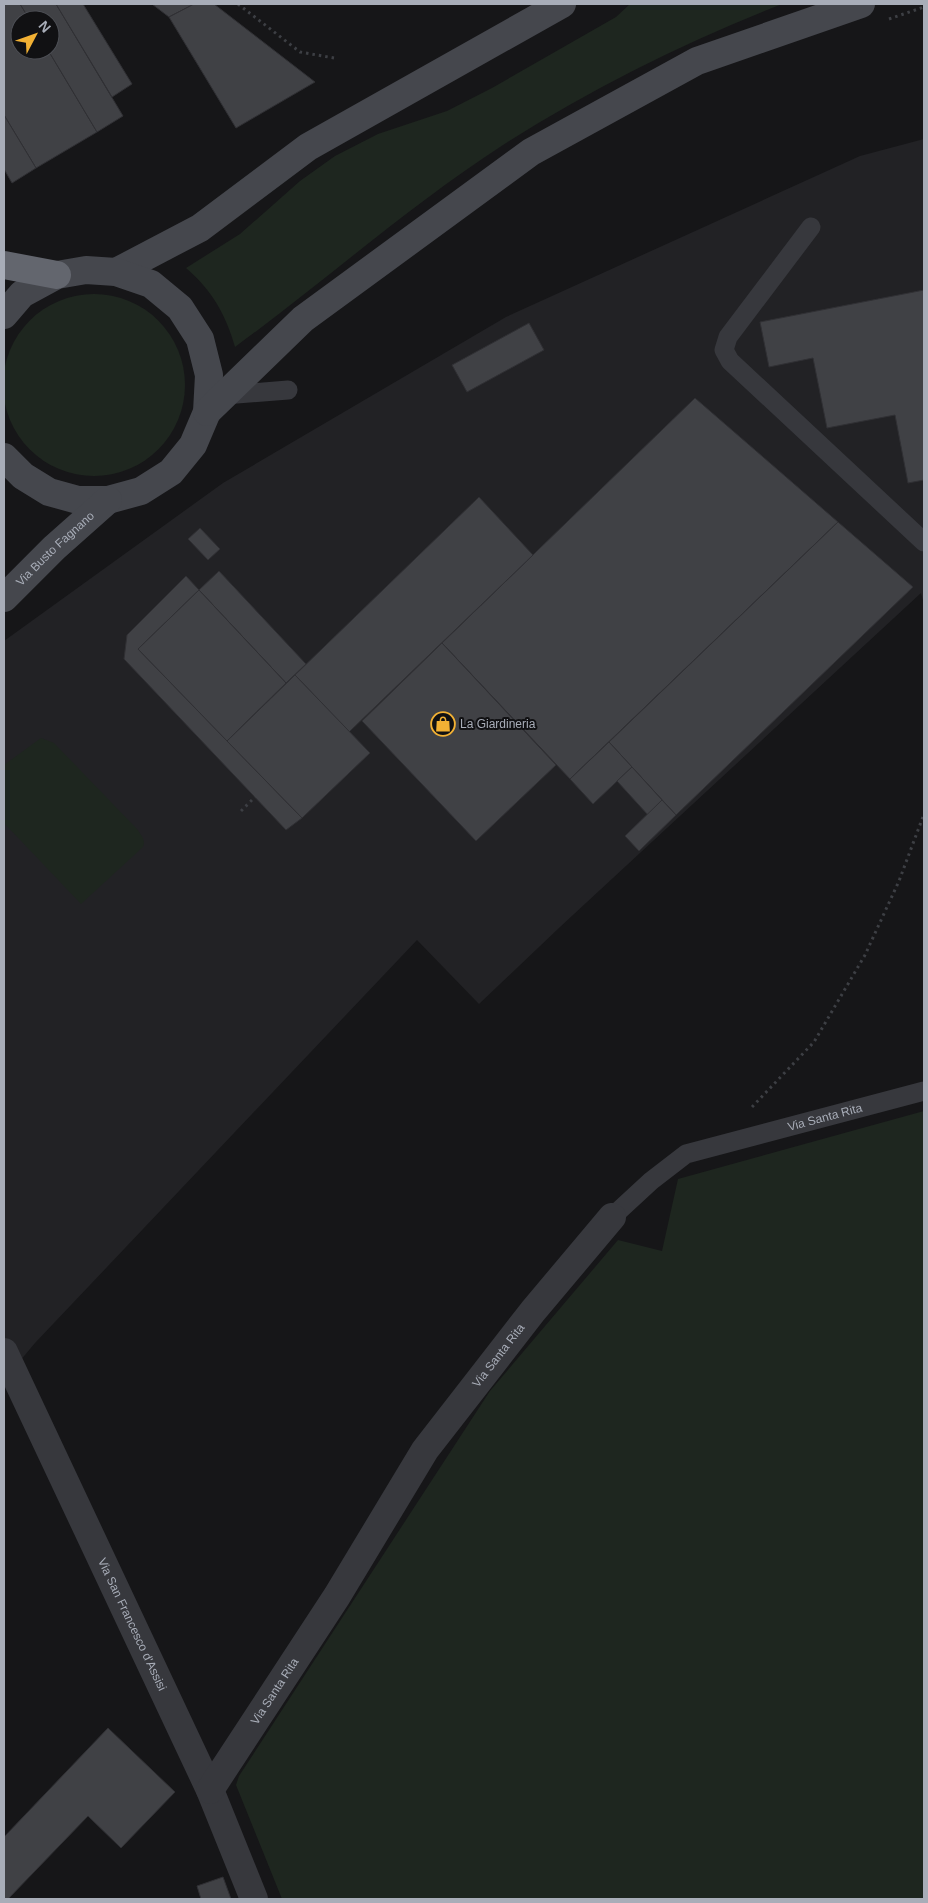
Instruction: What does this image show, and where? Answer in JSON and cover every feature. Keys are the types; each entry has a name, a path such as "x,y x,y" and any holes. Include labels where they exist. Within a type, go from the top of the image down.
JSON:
{"highway":[{"path":"4,265 57,276"}],"main road":[{"path":"116,272 200,228 308,146 562,4"},
{"path":"4,457 23,476 49,492 78,500 108,500 141,491 171,472 193,445 215,404 303,319 531,152 697,61 860,4"},
{"path":"4,315 22,294 57,276 86,270 116,272 151,284 180,308 200,339 215,404"},
{"name":"Via Busto Fagnano","path":"4,598 54,548 108,500"}],"street":[{"name":"Via Santa Rita","path":"210,1790 337,1596 425,1450 533,1311 612,1218"},
{"name":"Via San Francesco d'Assisi","path":"4,1352 210,1790 254,1899"}],"lane":[{"path":"811,227 728,337 724,350 730,360 924,542"},
{"path":"215,404 288,390"},
{"name":"Via Santa Rita","path":"612,1218 651,1181 686,1154 924,1091"}],"path":[{"path":"238,4 300,52 334,58"},
{"path":"885,20 924,8"},
{"path":"241,811 256,797"},
{"path":"746,1111 754,1106 814,1042 866,955 899,881 924,814"}],"shaded area":[{"path":"630,4 782,4 710,34 639,68 536,124 468,168 434,193 235,347 227,324 211,294 186,268 240,234 300,181 335,156 378,134 447,111 492,88 616,17"},
{"path":"924,139 924,604 921,593 479,1004 417,940 35,1343 4,1380 4,641 223,483 506,317 860,156"},
{"path":"94,294 112,296 129,301 144,309 164,327 178,350 183,367 185,385 183,403 178,420 170,435 152,455 129,469 112,474 94,476 76,474 59,469 44,461 24,443 10,420 5,403 3,385 5,367 10,350 18,335 36,315 59,301 76,296"},
{"path":"41,738 54,743 137,829 144,844 81,904 4,823 4,765"},
{"path":"924,1111 924,1899 282,1899 236,1785 239,1776 490,1391 618,1240 662,1251 678,1179"}],"building":[{"path":"4,4 20,4 24,10 10,10 10,60 54,60 97,132 36,168 4,115"},
{"path":"20,4 56,4 60,10 24,10"},
{"path":"56,4 83,4 132,84 112,97"},
{"path":"152,4 194,4 169,17"},
{"path":"194,4 214,4 315,82 236,128 169,17"},
{"path":"60,11 123,116 97,132 54,60 60,60"},
{"path":"4,115 36,168 12,183 4,169"},
{"path":"924,290 924,480 908,483 895,415 827,428 813,358 769,367 760,322"},
{"path":"529,323 544,350 467,392 452,365"},
{"path":"695,398 838,522 570,779 442,643"},
{"path":"479,497 533,555 349,732 295,675"},
{"path":"838,522 913,587 676,815 609,742"},
{"path":"200,528 220,549 208,560 188,539"},
{"path":"219,571 306,664 286,683 199,590"},
{"path":"186,576 199,590 138,649 302,818 286,830 124,659 127,635"},
{"path":"199,590 286,683 227,741 138,649"},
{"path":"442,643 556,765 476,841 362,721"},
{"path":"295,675 370,753 302,818 227,741"},
{"path":"609,742 632,767 593,804 570,779"},
{"path":"632,767 662,800 648,815 617,781"},
{"path":"662,800 676,815 639,851 625,836"},
{"path":"108,1728 175,1792 121,1848 88,1816 8,1899 4,1899 4,1837"},
{"path":"223,1877 231,1899 201,1899 197,1886"}],"place":[{"name":"La Giardineria","path":"443,724"}]}
